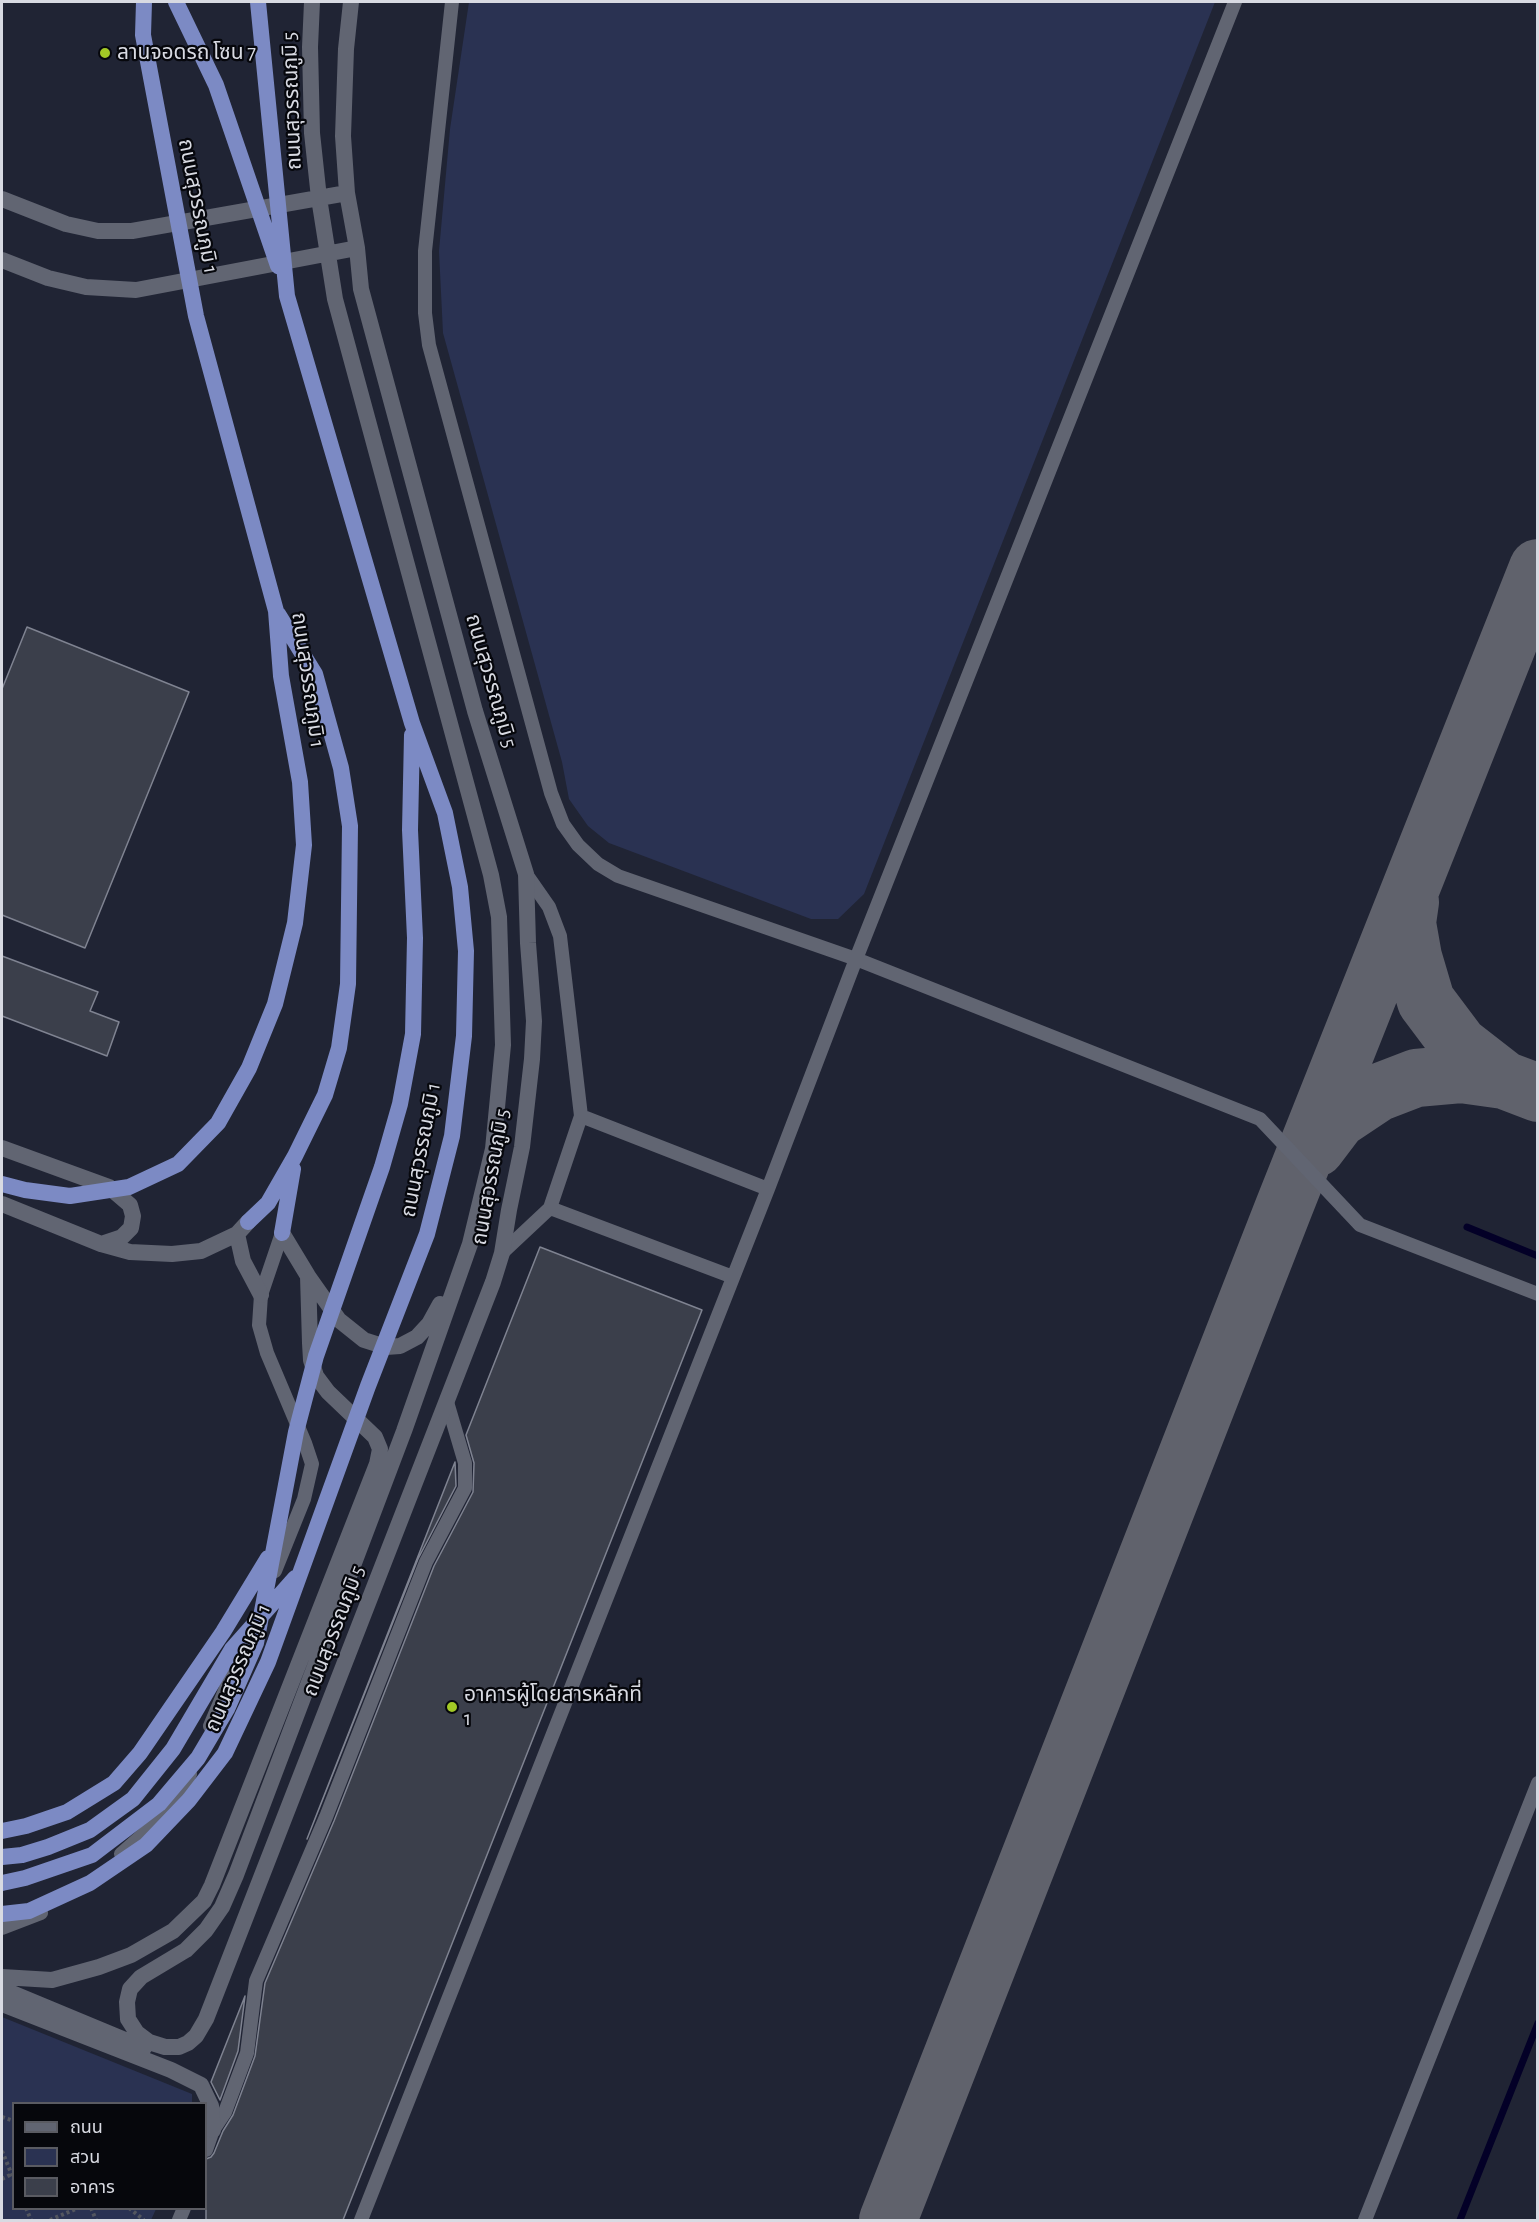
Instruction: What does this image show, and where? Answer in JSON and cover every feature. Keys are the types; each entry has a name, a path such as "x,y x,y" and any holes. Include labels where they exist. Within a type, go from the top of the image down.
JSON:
{"highway":[{"path":"136,2 143,35"},
{"name":"ถนนสุวรรณภูมิ 1","path":"2,1184 25,1190 70,1196 129,1187 178,1164 218,1123 249,1068 275,1004 295,923 304,845 300,782 281,676 276,611 196,316 143,35 144,2"},
{"path":"176,2 216,85 288,296"},
{"name":"ถนนสุวรรณภูมิ 1","path":"2,1914 29,1911 90,1883 146,1845 189,1800 225,1753 252,1699 427,1234 453,1125 464,1036 466,951 460,887 445,813 412,723 288,296 258,2"},
{"path":"243,1228 268,1203 295,1156 325,1095 339,1048 348,984 350,826 340,768 315,674 276,611"},
{"name":"ถนนสุวรรณภูมิ 1","path":"2,1883 26,1878 92,1855 159,1804 198,1758 227,1709 256,1643 296,1432 316,1356 382,1167 400,1104 413,1034 415,938 410,830 412,723"},
{"path":"282,1233 295,1156"},
{"name":"ถนนสุวรรณภูมิ 1","path":"2,1831 26,1826 67,1812 114,1783 140,1753 223,1632 273,1550"},
{"name":"ถนนสุวรรณภูมิ 1","path":"2,1857 22,1855 90,1830 133,1799 173,1749 232,1649 302,1570"}],"street":[{"name":"ถนนสุวรรณภูมิ 5","path":"171,2070 136,2033 128,2019 127,2002 130,1989 141,1977 186,1950 206,1930 222,1907 236,1875 404,1431 470,1244 493,1149 500,1091 503,1034 499,917 491,875 335,299 319,198 312,133 310,47 312,2"},
{"name":"ถนนสุวรรณภูมิ 5","path":"127,2054 150,2046 179,2047 196,2036 206,2019 493,1282 502,1253 508,1210 522,1147 532,1059 534,1021 526,874 468,688 361,289 357,248 347,193 343,136 346,49 351,2"},
{"name":"ถนนสุวรรณภูมิ 5","path":"2,199 66,224 98,231 132,231 347,193"},
{"path":"2,260 48,278 86,287 136,290 357,248"},
{"path":"2,1148 109,1187 130,1205 133,1216 131,1228 122,1237 101,1244"},
{"path":"2,1204 101,1244 130,1252 172,1254 201,1251 243,1228 243,1261 261,1295"},
{"name":"ถนนสุวรรณภูมิ 5","path":"282,1233 308,1276 339,1320 364,1340 386,1347 400,1346 417,1337 429,1324 470,1244"},
{"path":"2,1977 52,1980 131,1955 174,1931 204,1901 212,1885 368,1486 380,1449 375,1437 328,1392 316,1376 311,1360 308,1276"},
{"path":"2,1989 150,2046"},
{"path":"2,2004 171,2070 201,2085 211,2106 213,2130"}],"lane":[{"path":"452,2 425,251 425,313 429,345 551,793 563,824 578,844 597,864 618,876 856,959 1260,1119 1359,1225 1538,1294"},
{"path":"361,2220 1235,2"},
{"path":"502,1253 550,1208 581,1116 560,936 549,907 526,874"},
{"path":"581,1116 768,1189"},
{"path":"550,1208 733,1277"},
{"path":"2,1928 63,1901 164,1817 180,1796 304,1499 312,1464 267,1353 259,1325 261,1295 282,1233"},
{"path":"207,2147 213,2130 225,2112 247,2053 256,1981 326,1817 426,1562 465,1488 465,1463 447,1402"},
{"path":"1365,2220 1538,1783"}],"path":[{"path":"2,2151 12,2174 2,2179"},
{"path":"50,2220 73,2210"},
{"path":"132,2210 144,2220"}],"shaded area":[{"path":"2,2 1537,2 1537,2220 2,2220"}],"green space":[{"path":"469,2 1215,2 864,894 838,919 811,919 609,843 588,826 569,799 562,762 443,333 439,251 450,129"},
{"path":"2,2017 192,2094 192,2102 12,2102 12,2210 156,2210 151,2220 2,2220"}],"building":[{"path":"27,627 189,692 85,948 2,915 2,689"},
{"path":"2,956 98,992 90,1011 119,1022 107,1056 2,1016"},
{"name":"อาคารผู้โดยสารหลักที่ 1","path":"540,1247 702,1310 343,2220 206,2220 207,2159 214,2153 233,2115 255,2056 265,1983 334,1821 434,1566 473,1492 474,1463 466,1435"},
{"path":"455,1462 456,1486 418,1559 307,1839"},
{"path":"245,1996 238,2051 220,2100 211,2082"}],"waterway":[{"path":"1467,1227 1538,1256"},
{"path":"1460,2220 1538,2023"}],"taxiway":[{"path":"888,2220 1284,1207 1538,568"},
{"path":"1410,902 1407,923 1413,957 1426,1001 1459,1045 1504,1080"},
{"path":"1316,1148 1338,1119 1377,1093 1416,1078 1461,1074 1504,1080 1538,1093"}],"place":[{"name":"ลานจอดรถ โซน 7","path":"105,53"},
{"name":"อาคารผู้โดยสารหลักที่ 1","path":"452,1707"}]}
